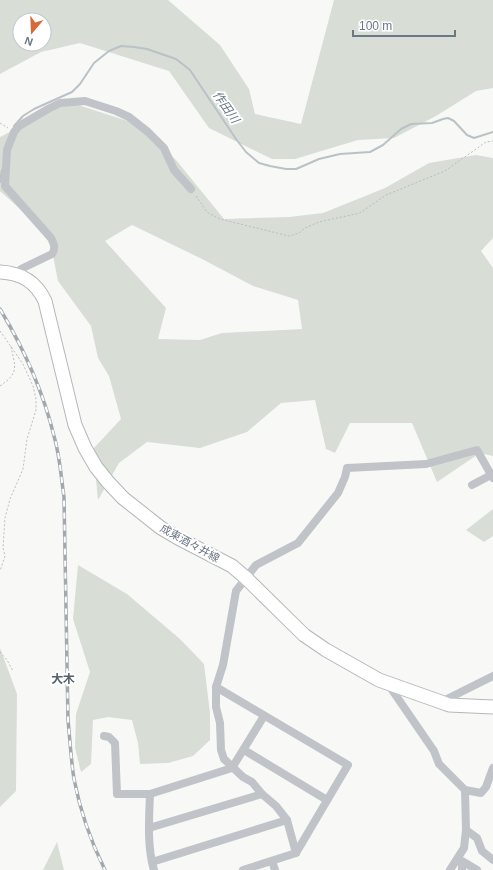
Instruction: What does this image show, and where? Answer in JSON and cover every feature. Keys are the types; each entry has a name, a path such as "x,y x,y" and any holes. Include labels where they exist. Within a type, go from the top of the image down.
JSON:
{"main road":[{"name":"成東酒々井線","path":"0,272 16,275 28,280 36,286 45,301 75,425 85,448 96,467 123,498 161,528 232,566 304,635 326,650 388,683 449,705 493,707"}],"street":[{"path":"16,275 21,270 52,254 55,250 55,246 51,238 5,186 7,150 14,132 19,126 60,103 86,101 101,105 129,117 148,132 164,148 174,170 191,189"},
{"path":"296,853 287,820 276,806 262,794 252,782 232,768 224,759 220,723 216,707 216,687 223,665 236,591 256,565 298,543 338,493 348,468 426,464 477,450 492,477 472,485"},
{"path":"441,702 493,676"},
{"path":"388,683 434,751 439,764 465,790 481,793 486,787 493,768"},
{"path":"216,687 348,765 296,853 243,870"},
{"path":"104,736 108,737 115,743 117,794 150,794 232,768 264,716"},
{"path":"244,750 327,800"},
{"path":"450,870 464,848 466,830 465,790"},
{"path":"150,794 149,828 153,866 287,820"},
{"path":"149,828 262,794"},
{"path":"466,830 477,838 482,851 493,860"},
{"path":"272,861 275,870"},
{"path":"462,870 462,861 476,870"}],"path":[{"path":"0,122 14,132"},
{"path":"191,189 207,212 220,219 289,236 295,235 319,222 360,213 386,195 445,171 486,142 493,141"},
{"path":"0,331 23,364 33,386 36,399 36,410 27,439 23,469 10,499 5,518 3,548 5,556 0,571"},
{"path":"0,386 14,374 15,369 11,346"},
{"path":"0,652 7,660 13,671"}],"shaded area":[{"path":"0,0 168,0 220,45 249,89 255,114 301,124 334,0 493,0 493,88 476,91 436,116 394,138 358,140 295,159 272,159 209,128 169,71 80,43 52,49 52,12 12,12 12,52 41,52 0,74"},
{"path":"69,102 140,125 176,160 224,219 289,217 323,213 385,188 429,163 476,155 493,158 493,238 481,251 493,268 493,456 480,453 437,482 412,423 350,423 335,453 326,449 315,400 281,403 247,432 200,448 147,442 119,463 98,500 93,449 121,419 109,376 98,358 91,326 58,281 49,235 0,191 0,137","holes":["132,225 253,286 298,300 302,329 222,333 200,340 158,339 166,308 105,241"]},
{"path":"493,509 493,536 484,542 466,530"},
{"path":"78,565 127,594 180,639 204,664 210,713 210,740 193,756 168,763 140,764 138,743 132,720 108,717 93,720 91,764 81,772 75,748 76,714 90,672 73,619"},
{"path":"0,648 17,694 16,791 0,807"},
{"path":"57,842 64,870 43,870"}],"waterway":[{"name":"作田川","path":"14,126 23,116 34,109 72,92 80,84 94,63 109,51 121,46 147,49 176,59 190,70 246,152 259,163 270,166 296,169 319,159 340,154 370,152 383,145 401,129 411,124 432,123 448,118 454,121 467,135 474,138 493,132"},
{"name":"作田川","path":"0,182 2,170"}],"railway":[{"path":"0,309 17,339 32,371 50,419 58,451 64,497 68,720 72,765 76,791 83,814 105,870"}],"district":[{"name":"大木","path":"63,679"}]}
